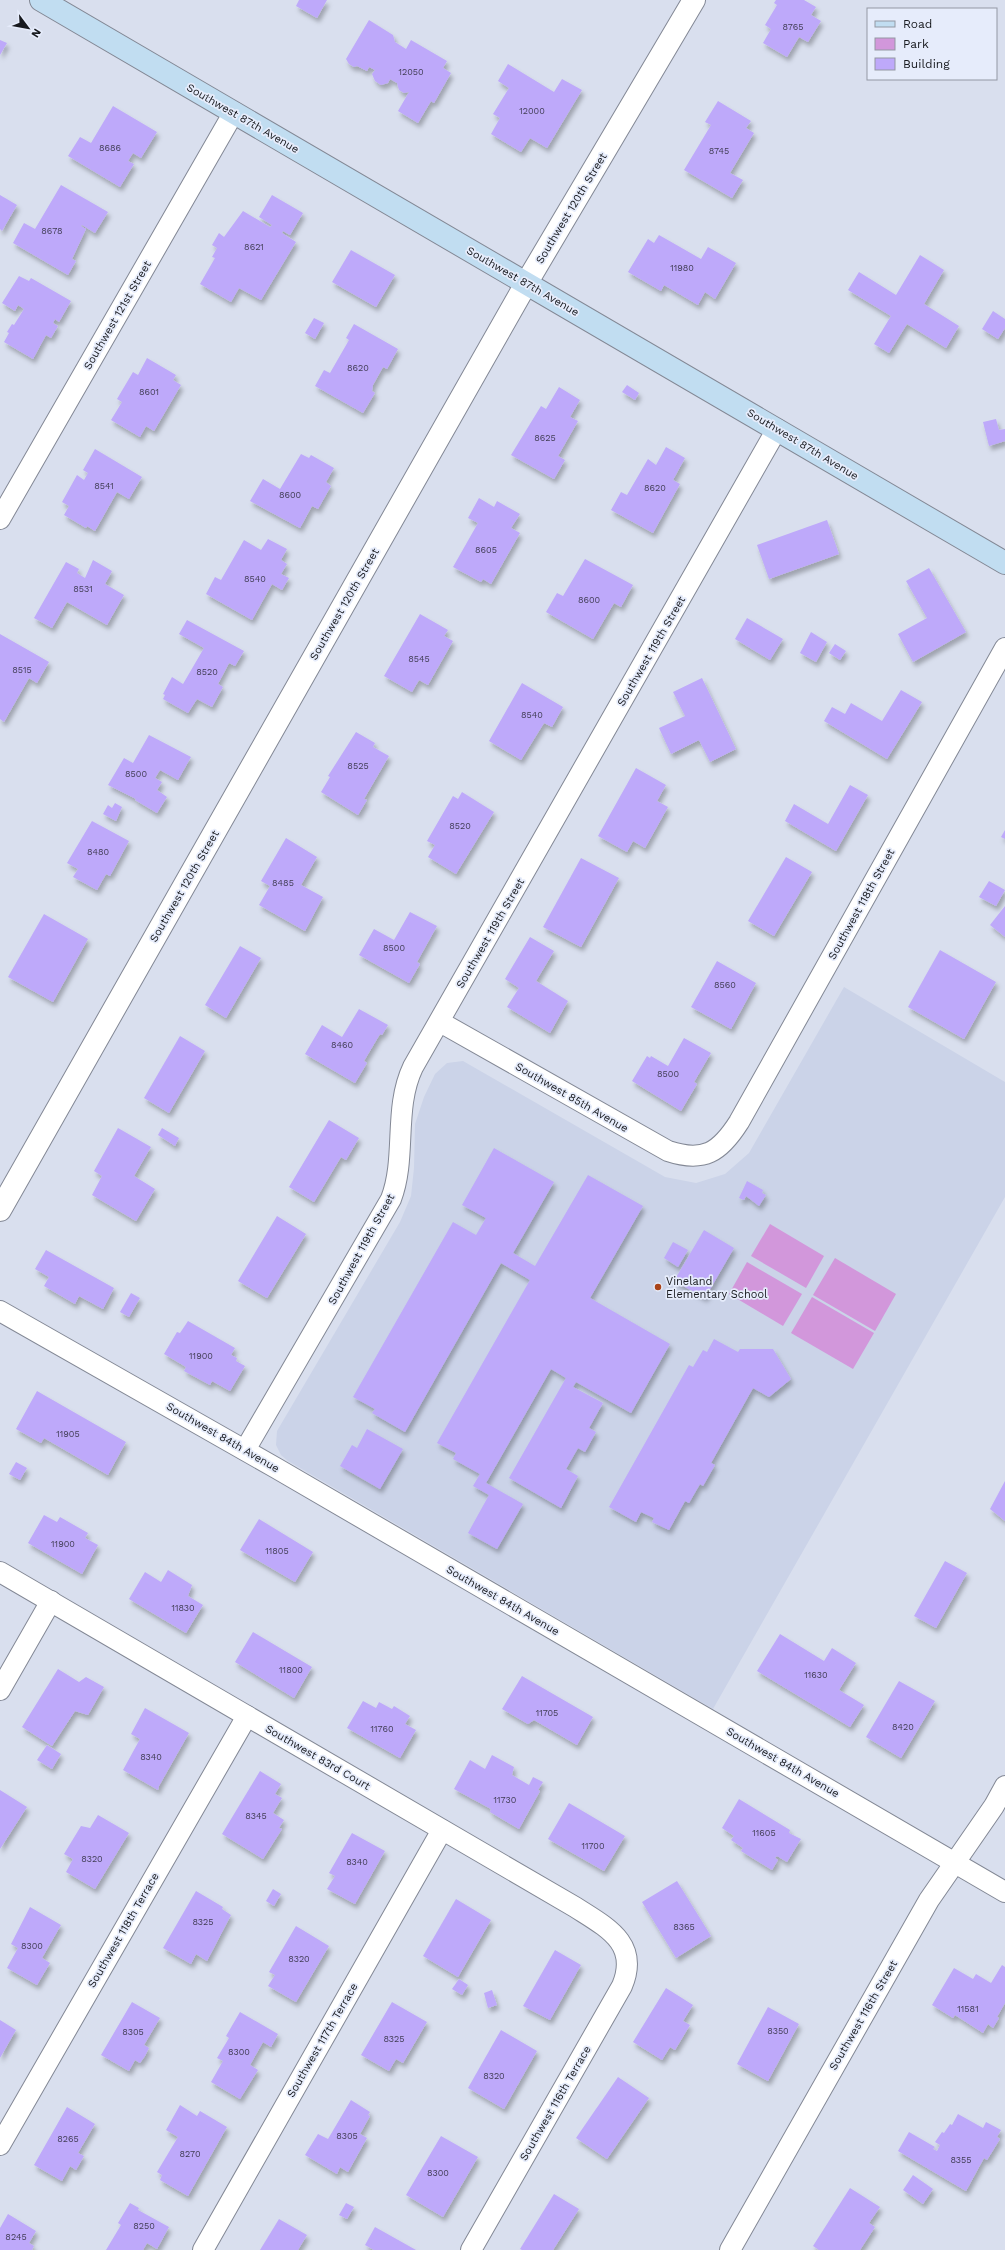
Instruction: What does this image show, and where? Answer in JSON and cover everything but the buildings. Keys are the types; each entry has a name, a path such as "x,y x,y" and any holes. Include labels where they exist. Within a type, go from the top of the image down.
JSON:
{"main road":[{"name":"Southwest 87th Avenue","path":"41,0 777,428 1005,563"}],"street":[{"name":"Southwest 120th Street","path":"0,1210 527,282 694,0"},
{"name":"Southwest 121st Street","path":"0,519 234,112"},
{"name":"Southwest 119th Street","path":"245,1450 391,1199 399,1175 403,1103 406,1083 413,1067 777,428"},
{"name":"Southwest 118th Street","path":"710,1154 725,1142 739,1122 1005,648"},
{"name":"Southwest 85th Avenue","path":"440,1022 668,1151 690,1156 710,1154"},
{"name":"Southwest 84th Avenue","path":"0,1310 245,1450 1005,1892"},
{"name":"Southwest 83rd Court","path":"0,1572 599,1923 620,1940 626,1952"},
{"path":"0,1690 51,1601"},
{"name":"Southwest 118th Terrace","path":"0,2145 246,1716"},
{"name":"Southwest 116th Street","path":"730,2250 929,1900 994,1806 1005,1786"},
{"name":"Southwest 117th Terrace","path":"203,2250 442,1830"},
{"name":"Southwest 116th Terrace","path":"471,2250 622,1986 628,1966 626,1952"}],"shaded area":[{"name":"Vineland Elementary School","path":"844,987 1005,1082 1005,1197 713,1709 288,1461 281,1455 276,1445 277,1431 400,1222 411,1196 414,1168 415,1124 424,1097 435,1074 447,1063 463,1061 665,1177 696,1183 725,1174 749,1153"}],"green space":[{"path":"770,1224 824,1256 806,1288 751,1256"},
{"path":"835,1258 896,1294 875,1331 813,1295"},
{"path":"747,1262 802,1294 783,1326 729,1294"},
{"path":"812,1297 874,1333 853,1369 791,1333"}],"place":[{"name":"Vineland Elementary School","path":"658,1287"}]}
